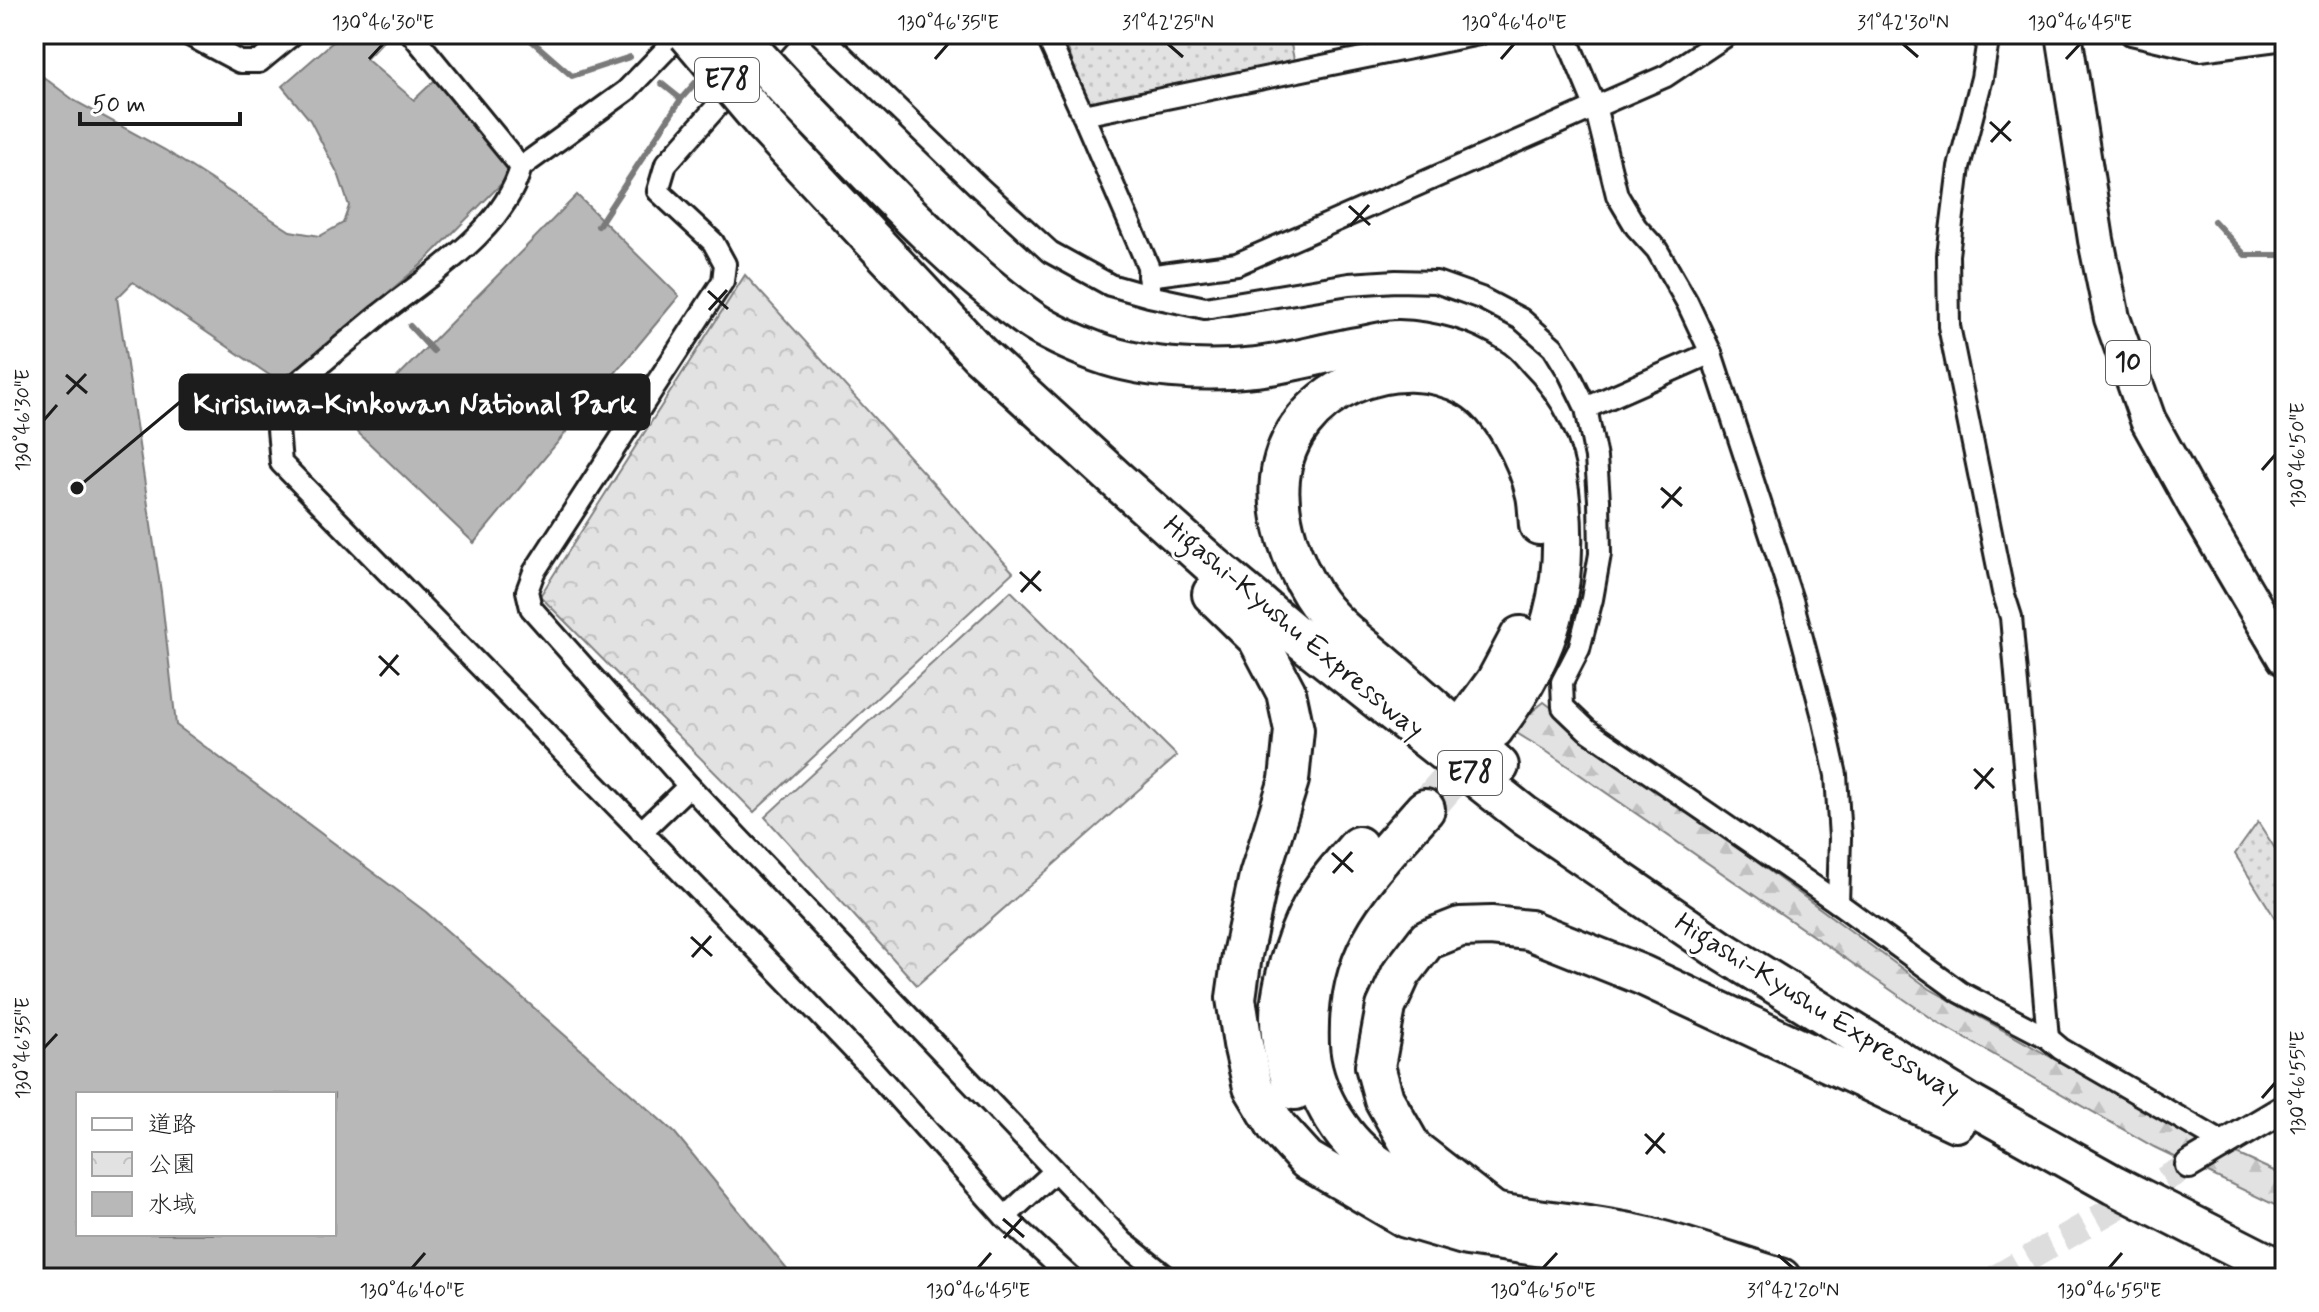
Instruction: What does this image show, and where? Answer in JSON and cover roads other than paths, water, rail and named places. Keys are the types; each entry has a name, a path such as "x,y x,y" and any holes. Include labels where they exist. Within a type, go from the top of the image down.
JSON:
{"highway":[{"name":"Higashi-Kyushu Expressway","path":"688,34 782,112 917,261 999,345 1148,485 1259,582 1387,683 1516,781 1854,1009 1981,1088 2123,1165 2279,1261"},
{"name":"Higashi-Kyushu Expressway","path":"717,34 979,354 1210,563 1397,717 1525,816 1719,949 1858,1037 2101,1178 2279,1261"},
{"path":"736,34 782,112 1026,317 1090,350 1142,364 1197,369 1257,367 1397,340 1449,347 1491,368 1517,394 1536,421 1552,454 1563,526 1562,569 1558,602 1549,629 1517,699 1482,724 1496,681 1526,621 1533,595 1539,529 1536,494 1514,437 1494,409 1472,389 1445,376 1416,371 1365,378 1323,401 1300,426 1280,476 1279,497 1281,520 1313,596 1343,629 1516,781"},
{"name":"10","path":"2064,34 2096,240 2112,318 2148,420 2285,658"},
{"path":"979,354 1258,639 1286,692 1294,730 1289,780 1259,876 1236,998 1253,1087 1277,1127 1307,1160 1406,1218 1467,1236 1550,1248 1684,1278"},
{"path":"1345,1183 1324,1142 1303,1112 1285,1063 1280,1016 1286,976 1298,937 1320,892 1350,855 1416,800 1342,908 1325,941 1313,980 1308,1016 1310,1056 1322,1101 1345,1133 1374,1163 1416,1186 1494,1212 1647,1237 1781,1278"},
{"path":"1494,1212 1412,1148 1384,1099 1375,1066 1386,1007 1401,974 1427,940 1460,927 1529,930 1642,975 1920,1104 2105,1195 2279,1261"}],"street":[{"path":"187,34 240,62 259,62 293,34"},
{"path":"412,34 521,167"},
{"path":"681,34 626,91 521,167 516,185 505,204 472,242 288,391 277,418 281,463 873,1070 1005,1217 1071,1278"},
{"path":"781,34 666,164 658,191 713,242 725,264 723,281 534,572 527,591 531,608 689,786 1055,1171 1123,1242 1168,1278"},
{"path":"820,34 1050,252 1110,285 1148,286 1237,264 1666,76 1729,34"},
{"path":"1046,34 1148,266 1148,286"},
{"path":"1083,115 1479,34"},
{"path":"1565,34 1595,106 1617,195 1636,227 1657,250 1687,302 1711,353 1792,600 1836,775 1840,838 1838,903"},
{"path":"1989,34 1982,78 1959,167 1948,255 1949,326 2003,592 2011,617 2048,1038"},
{"path":"2131,34 2200,50 2285,39"},
{"path":"1148,286 1205,308 1349,284 1436,282 1481,298 1521,319 1553,347 1569,373 1586,408 1596,458 1600,554 1579,649 1562,682 1563,707 1587,730 1838,903 1960,992 2048,1038 2061,1049 2225,1144"},
{"path":"1586,408 1711,353"},
{"path":"641,832 689,786"},
{"path":"2189,1165 2285,1108"},
{"path":"1005,1217 1055,1171"}],"water":[{"path":"342,34 377,34 386,38 366,59 414,100 436,79 515,170 422,264 281,383 133,282 117,298 161,592 176,725 426,912 675,1133 794,1278 34,1278 34,70 75,101 165,150 290,231 320,236 343,223 349,206 339,176 310,120 282,86"},
{"path":"577,195 679,296 474,543 350,425"}],"waterway":[{"path":"524,34 572,76 630,57"},
{"path":"598,226 681,99 703,74"},
{"path":"661,83 681,99"},
{"path":"2214,221 2245,255 2285,255"},
{"path":"410,326 433,351"}],"tunnel":[{"path":"1425,809 1482,743"},
{"path":"1995,1278 2189,1165"}],"place":[{"name":"Kirishima-Kinkowan National Park","path":"77,488"}]}
